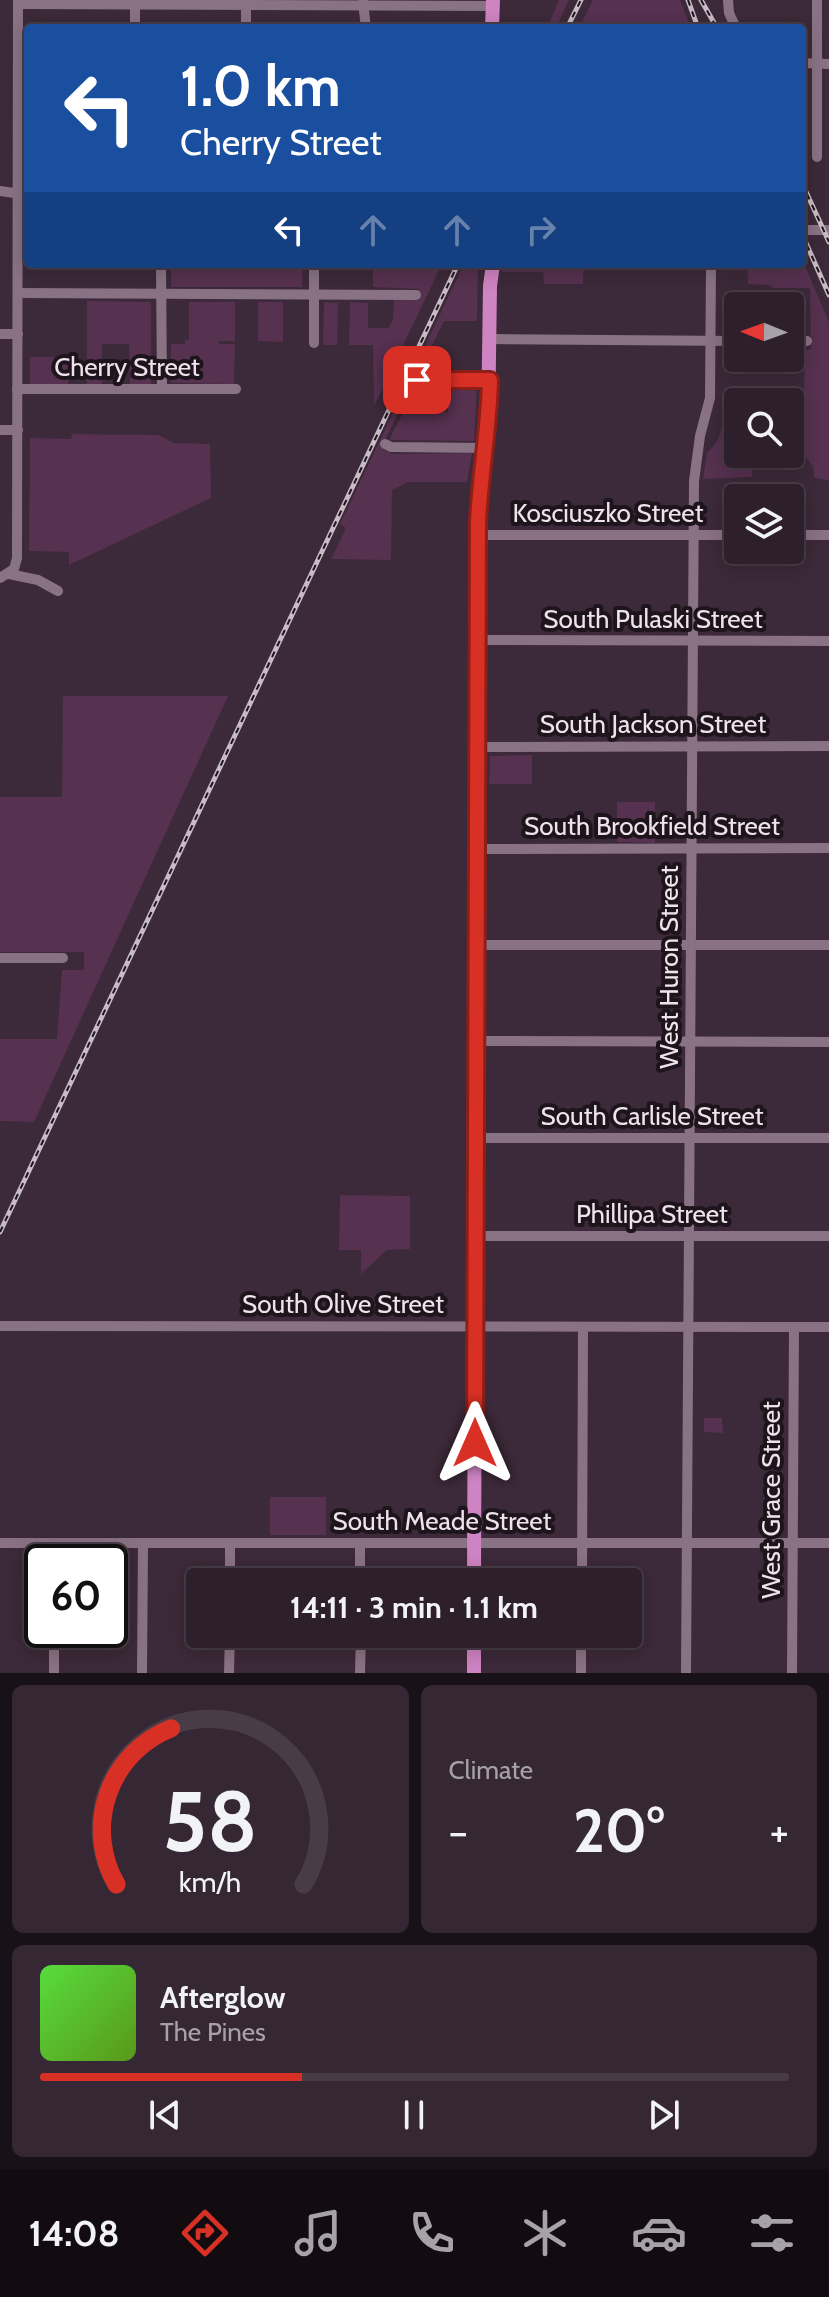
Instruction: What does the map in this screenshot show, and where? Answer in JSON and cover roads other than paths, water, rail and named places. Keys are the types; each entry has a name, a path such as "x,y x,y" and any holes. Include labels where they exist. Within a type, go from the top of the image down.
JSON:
{"main road":[{"path":"492,24 493,3"},
{"path":"474,1568 478,535 490,380 492,270"},
{"path":"474,1648 474,1673"}],"street":[{"path":"728,0 734,24"},
{"path":"817,0 823,64 817,157"},
{"path":"4,576 16,566 17,558 18,293 23,195 18,2 493,3"},
{"path":"135,2 135,24"},
{"path":"246,3 246,24"},
{"path":"364,3 366,24"},
{"path":"0,191 23,195"},
{"path":"806,230 829,230"},
{"path":"161,268 162,389"},
{"path":"314,268 314,343"},
{"name":"West Huron Street","path":"686,1673 694,535 696,456 710,398 711,268"},
{"path":"18,293 416,295"},
{"path":"0,334 18,334"},
{"path":"490,339 724,341"},
{"path":"417,380 490,380"},
{"name":"Cherry Street","path":"17,389 236,389"},
{"path":"0,430 18,430"},
{"path":"385,444 391,447 486,448"},
{"name":"Kosciuszko Street","path":"478,535 724,535"},
{"path":"804,535 829,535"},
{"path":"4,576 38,580 58,591"},
{"name":"South Pulaski Street","path":"477,640 829,641"},
{"name":"South Jackson Street","path":"477,747 829,746"},
{"name":"South Brookfield Street","path":"476,849 829,848"},
{"path":"475,945 829,945"},
{"path":"0,958 63,958"},
{"path":"475,1041 829,1042"},
{"name":"South Carlisle Street","path":"475,1138 829,1138"},
{"name":"Phillipa Street","path":"475,1236 829,1236"},
{"name":"South Olive Street","path":"0,1326 829,1327"},
{"name":"West Grace Street","path":"792,1673 794,1327"},
{"path":"582,1568 583,1328"},
{"name":"South Meade Street","path":"0,1543 829,1543"},
{"path":"142,1673 143,1543"},
{"path":"230,1543 230,1568"},
{"path":"360,1543 360,1568"},
{"path":"54,1648 54,1673"},
{"path":"229,1673 230,1648"},
{"path":"360,1673 361,1648"},
{"path":"581,1648 581,1673"}],"railway":[{"path":"569,24 581,0"},
{"path":"688,0 697,24"},
{"path":"701,0 715,24"},
{"path":"806,192 829,242"},
{"path":"806,243 829,295"},
{"path":"0,1232 456,268"}]}
